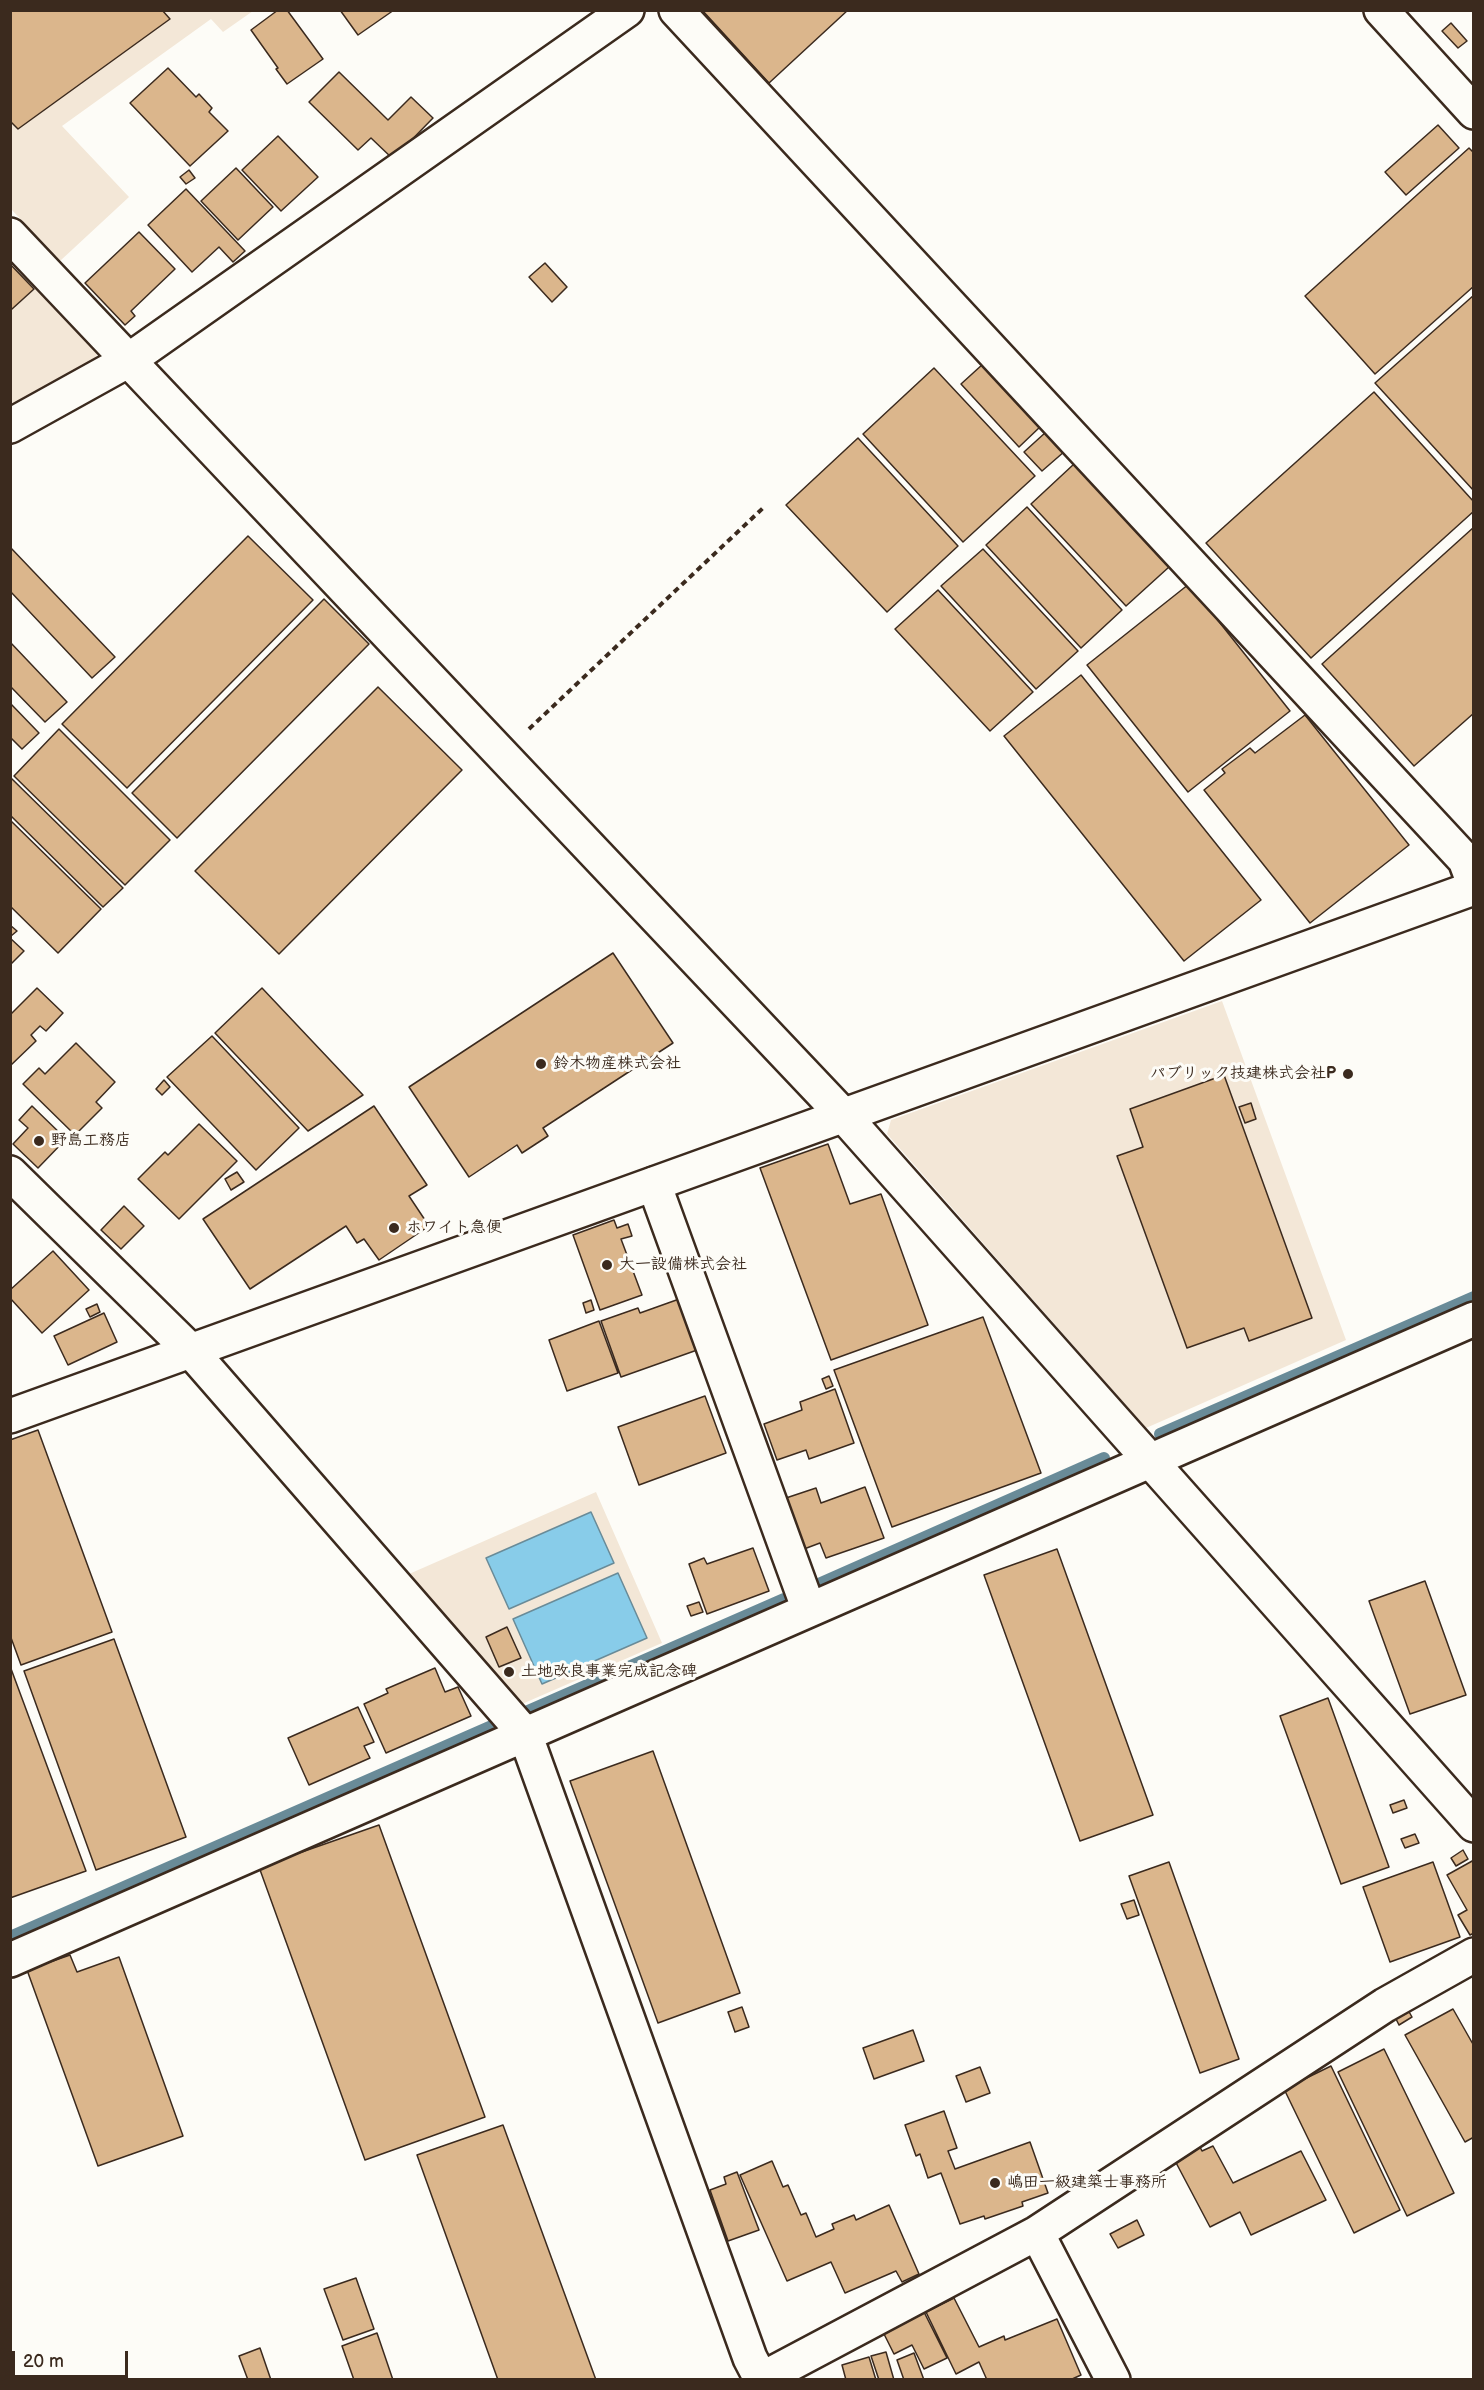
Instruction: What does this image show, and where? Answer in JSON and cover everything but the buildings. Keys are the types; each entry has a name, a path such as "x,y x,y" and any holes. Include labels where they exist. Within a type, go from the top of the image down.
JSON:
{"street":[{"path":"10,426 129,360 627,10"},
{"path":"10,1416 844,1116 1473,886 1465,860 676,10"},
{"path":"1381,10 1473,112"},
{"path":"10,235 844,1116 1473,1825"},
{"path":"10,1173 191,1351 525,1734 750,2358 760,2379 1037,2233 1384,2005 1473,1955"},
{"path":"654,1184 809,1610"},
{"path":"10,1960 1473,1319"},
{"path":"1037,2233 1113,2379"}],"path":[{"path":"502,754 764,508"}],"shaded area":[{"path":"11,11 253,11 223,32 211,19 62,126 129,197 60,261 11,209"},
{"path":"10,260 97,351 96,362 10,409"},
{"path":"1222,1001 1346,1340 1146,1428 887,1134 891,1120"},
{"path":"596,1492 662,1643 522,1704 409,1574"}],"water":[{"path":"591,1512 614,1563 509,1609 486,1558"},
{"path":"618,1573 647,1638 542,1684 513,1619"}],"waterway":[{"path":"1160,1434 1474,1297"},
{"path":"821,1583 1104,1458"},
{"path":"528,1711 784,1599"},
{"path":"10,1937 494,1725"}],"place":[{"name":"鈴木物産株式会社","path":"541,1064"},
{"name":"パブリック技建株式会社P","path":"1348,1074"},
{"name":"野島工務店","path":"39,1141"},
{"name":"ホワイト急便","path":"394,1228"},
{"name":"大一設備株式会社","path":"607,1265"},
{"name":"土地改良事業完成記念碑","path":"509,1672"},
{"name":"嶋田一級建築士事務所","path":"995,2183"}]}
